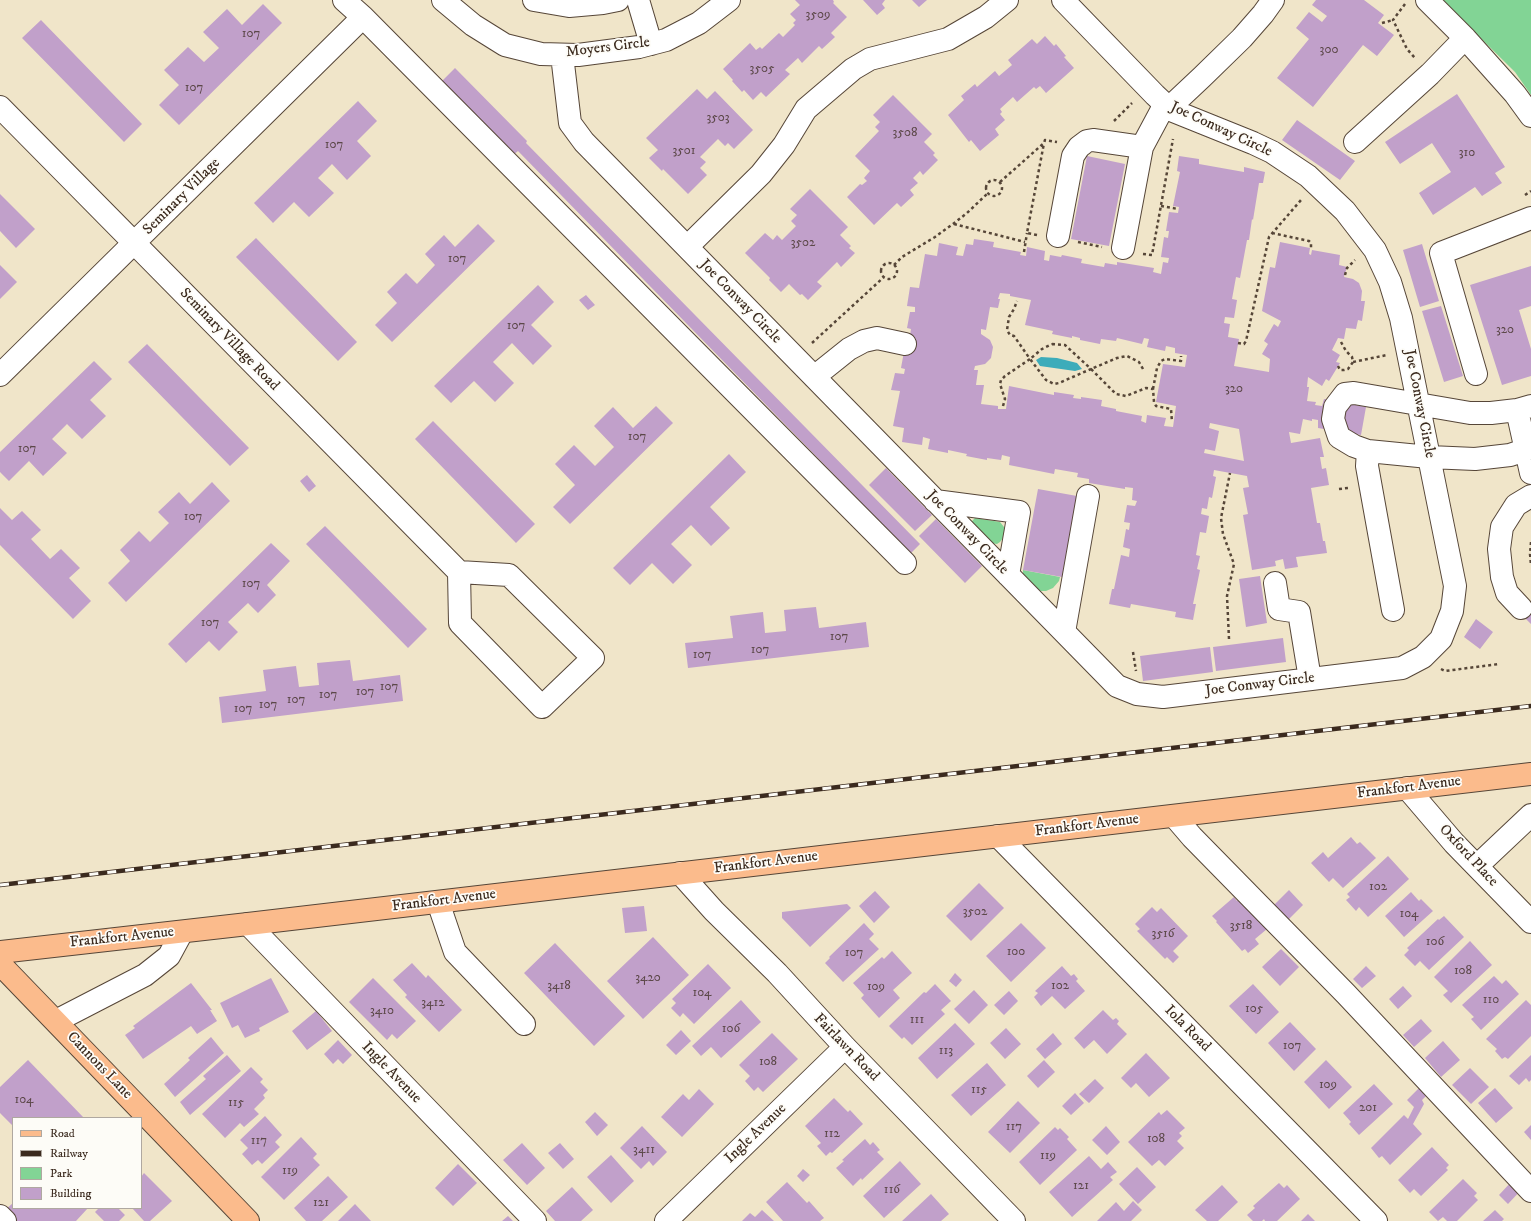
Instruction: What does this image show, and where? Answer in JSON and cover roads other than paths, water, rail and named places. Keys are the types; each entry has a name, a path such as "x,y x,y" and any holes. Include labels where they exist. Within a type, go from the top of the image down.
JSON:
{"main road":[{"name":"Frankfort Avenue","path":"0,952 1531,774"},
{"name":"Cannons Lane","path":"0,964 248,1221"}],"street":[{"path":"344,0 363,17 905,563"},
{"name":"Moyers Circle","path":"442,0 468,8 473,25 505,45 541,54 562,55 578,55 639,47 666,40 699,23 728,0"},
{"path":"534,0 569,6 603,4 618,0"},
{"path":"638,0 651,44"},
{"path":"687,247 761,174 784,145 806,109 853,69 870,59 948,39 986,17 1007,0"},
{"name":"Joe Conway Circle","path":"562,55 570,123 584,142 1117,686 1137,694 1163,697 1402,668 1423,657 1441,639 1452,611 1455,586 1401,318 1390,282 1375,250 1345,211 1308,176 1272,152 1253,142 1167,106 1063,0"},
{"path":"1122,250 1142,147 1167,106 1202,77 1242,38 1273,0"},
{"path":"1426,0 1466,38 1515,94 1531,116"},
{"name":"Seminary Village","path":"0,375 363,17"},
{"path":"1354,142 1430,74 1466,38"},
{"name":"Seminary Village Road","path":"0,107 459,572"},
{"path":"1058,238 1073,156 1079,147 1087,141 1093,140 1142,147"},
{"path":"1476,374 1441,253 1531,218"},
{"path":"814,377 849,349 864,341 877,338 905,344"},
{"path":"1528,449 1510,455 1475,459 1429,457 1368,451 1354,446 1339,437 1333,419 1335,407 1345,394 1354,393 1470,413 1490,413 1524,408 1531,473"},
{"path":"1368,451 1366,466 1393,610"},
{"path":"1064,632 1088,496"},
{"path":"1521,608 1507,593 1502,577 1499,549 1502,527 1516,504 1531,496"},
{"path":"935,501 1020,512 1008,575"},
{"path":"459,572 509,575 593,658 542,707 460,623 459,572"},
{"path":"1275,583 1279,608 1299,612 1310,679"},
{"name":"Oxford Place","path":"1407,788 1454,843 1531,922"},
{"path":"1477,866 1531,815"},
{"path":"1174,816 1192,837 1346,994 1531,1191"},
{"name":"Iola Road","path":"998,836 1376,1221"},
{"name":"Fairlawn Road","path":"680,873 714,911 777,974 845,1047 1014,1221"},
{"path":"438,902 455,952 524,1024"},
{"name":"Ingle Avenue","path":"248,924 534,1221"},
{"path":"56,1021 145,975 169,956 182,932"},
{"name":"Ingle Avenue","path":"666,1221 845,1047"},
{"path":"0,1216 5,1221"}],"water":[{"path":"1041,357 1057,358 1077,363 1082,369 1075,371 1040,366 1036,360"}],"railway":[{"path":"0,885 1531,706"}]}
